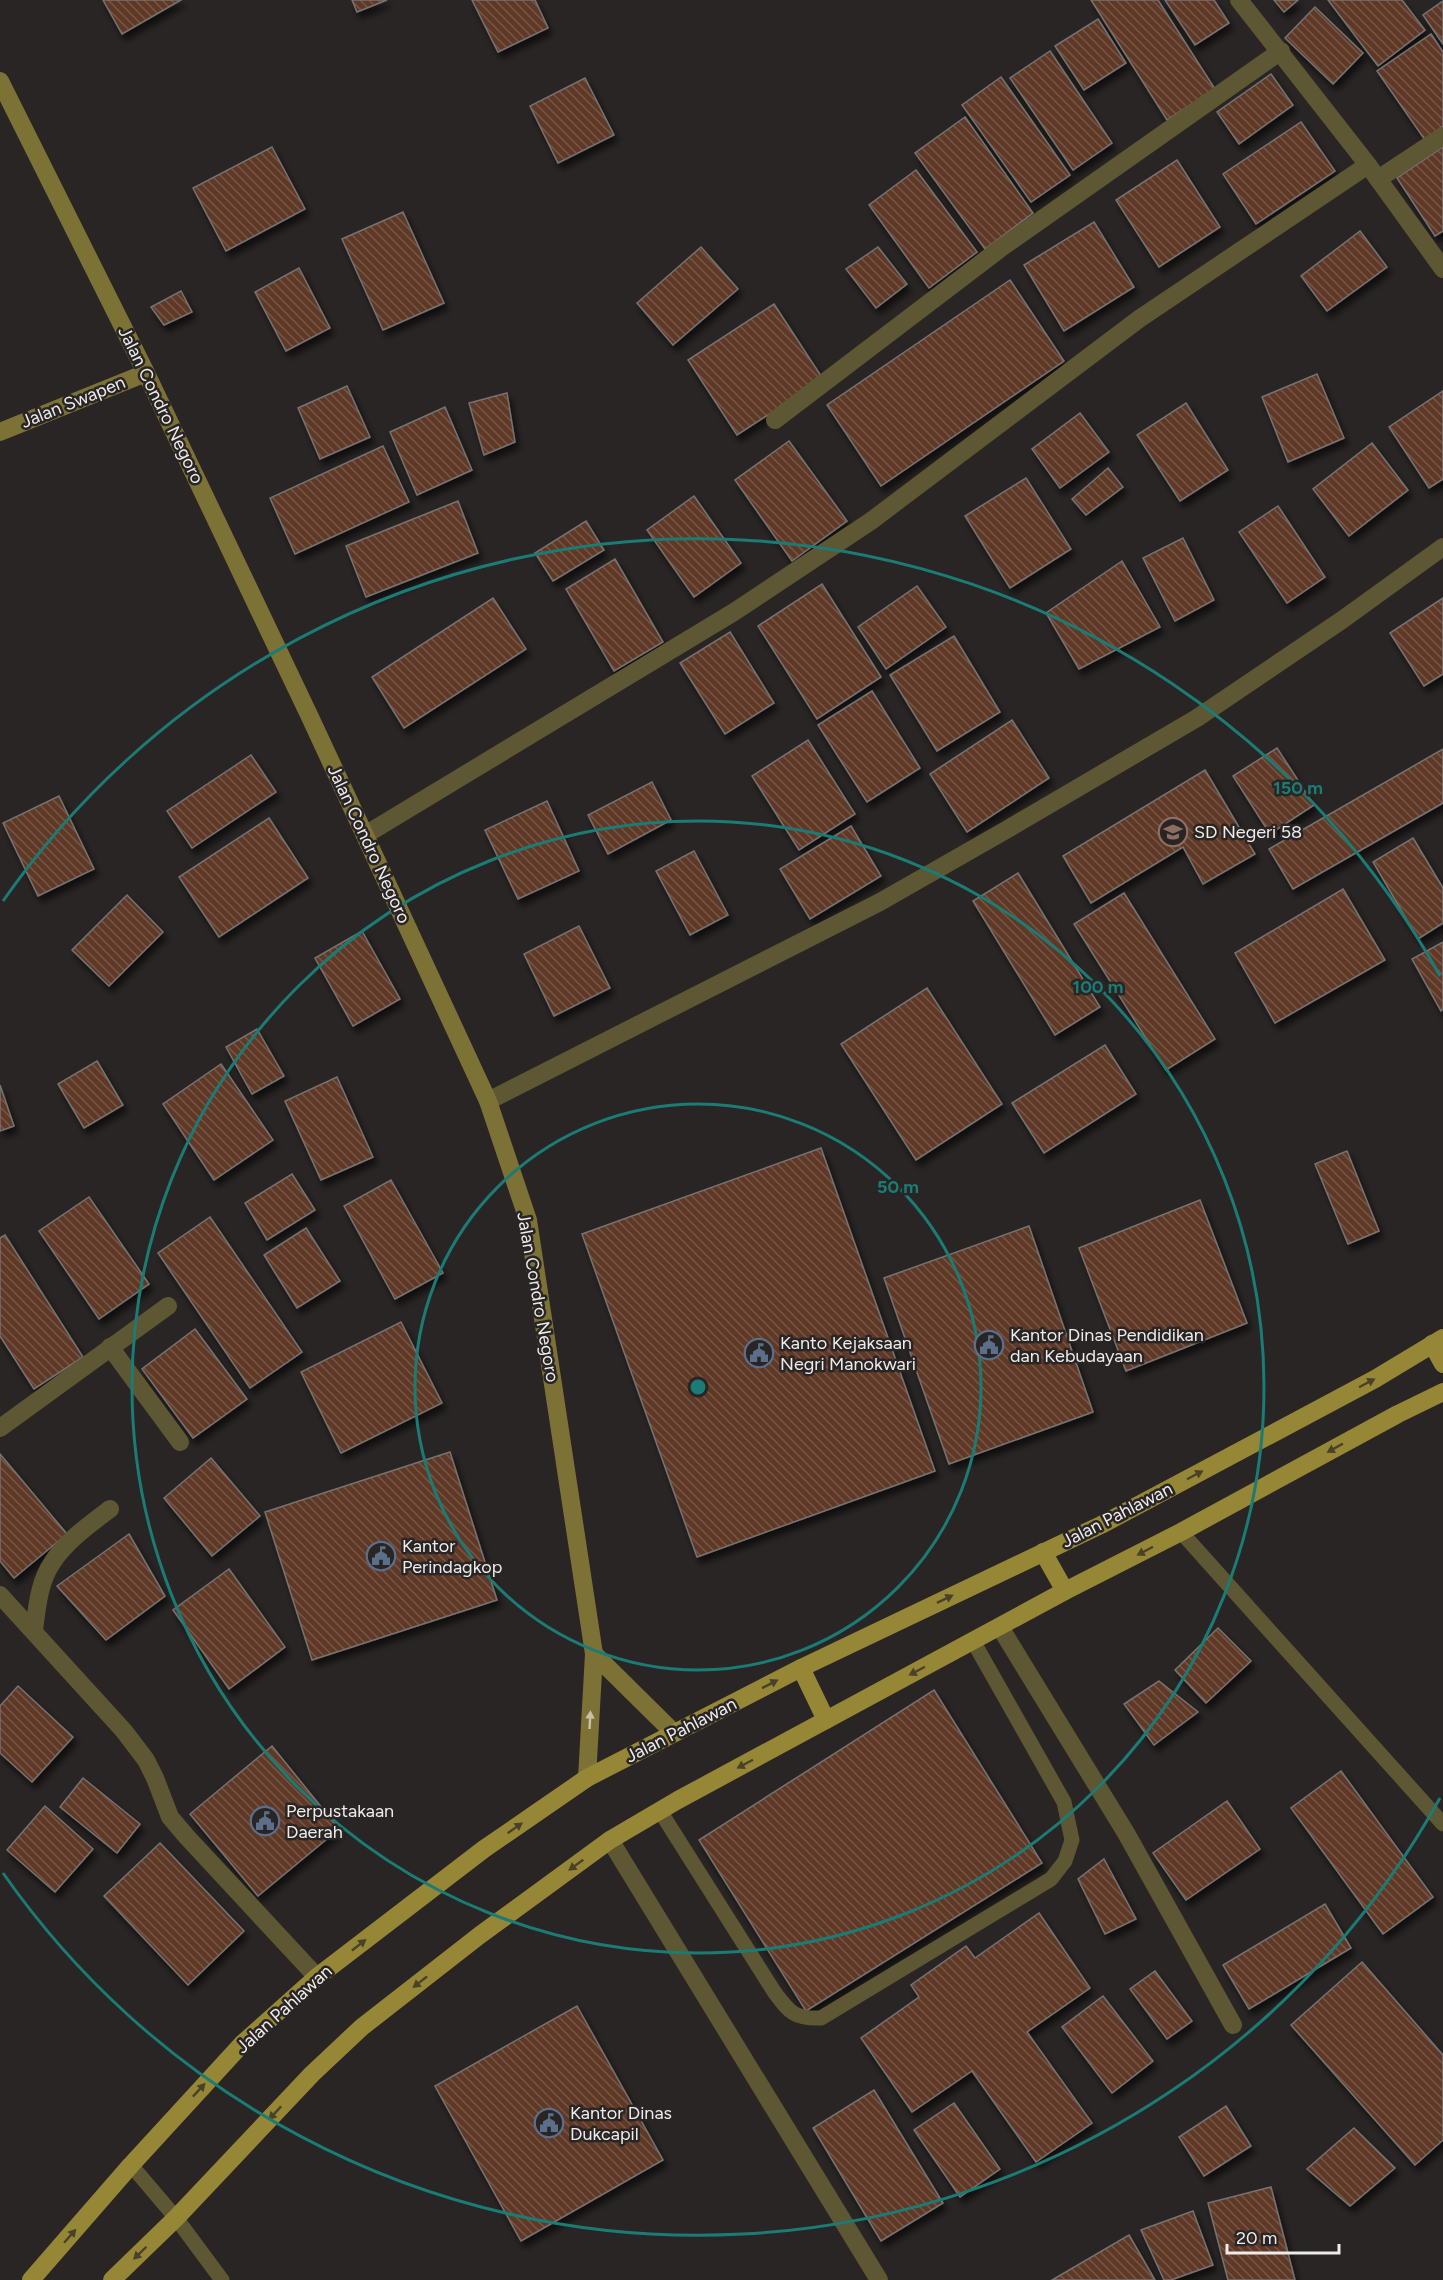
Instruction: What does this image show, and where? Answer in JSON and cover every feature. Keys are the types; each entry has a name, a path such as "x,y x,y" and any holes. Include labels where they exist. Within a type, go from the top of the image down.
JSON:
{"main road":[{"name":"Jalan Condro Negoro","path":"0,81 146,373 488,1101 528,1220 594,1654 587,1778"},
{"name":"Jalan Swapen","path":"0,432 146,373"},
{"path":"1438,1341 1443,1364"},
{"name":"Jalan Pahlawan","path":"31,2280 131,2165 242,2044 317,1977 484,1849 587,1778 801,1668 1101,1525 1376,1378 1438,1341"},
{"path":"112,2280 176,2218 312,2074 362,2027 480,1935 610,1840 660,1810 1065,1591 1181,1532 1398,1414 1443,1392"},
{"path":"1042,1552 1065,1591"},
{"path":"594,1654 674,1733"},
{"path":"801,1668 826,1720"}],"street":[{"path":"1239,0 1373,172 1443,269"},
{"path":"775,420 1001,248 1281,51"},
{"path":"365,835 734,612 871,521 1140,319 1373,172 1443,136"},
{"path":"488,1101 880,902 1006,830 1197,718 1342,621 1443,547"},
{"path":"0,1428 168,1306"},
{"path":"110,1347 180,1442"},
{"path":"34,1630 42,1587 52,1563 93,1522 110,1509"},
{"path":"0,1595 124,1731 146,1760 170,1817 317,1977"},
{"path":"1000,1627 1126,1833 1233,2025"},
{"path":"610,1840 879,2280"}],"lane":[{"path":"1181,1532 1443,1824"},
{"path":"660,1810 775,1993 789,2011 803,2019 821,2018 1051,1879 1065,1861 1072,1840 1064,1802 973,1641"},
{"path":"131,2165 176,2218 222,2280"}],"building":[{"path":"103,0 181,0 122,34"},
{"path":"352,0 387,0 357,12"},
{"path":"472,0 535,0 548,28 498,52"},
{"path":"1091,0 1158,0 1215,89 1167,120"},
{"path":"1165,0 1214,0 1229,23 1195,45"},
{"path":"1274,0 1298,0 1284,12"},
{"path":"1328,0 1402,0 1425,30 1378,66"},
{"path":"1443,1 1443,44 1423,15"},
{"path":"1315,7 1363,53 1333,84 1285,38"},
{"path":"1098,19 1126,63 1084,90 1055,46"},
{"path":"1431,34 1443,52 1443,126 1425,140 1377,71"},
{"path":"1050,51 1112,143 1073,170 1010,78"},
{"path":"1271,74 1293,105 1239,144 1217,112"},
{"path":"1001,77 1070,175 1031,202 962,105"},
{"path":"585,78 614,135 558,163 530,106"},
{"path":"965,117 1033,213 985,249 915,153"},
{"path":"1301,122 1335,171 1256,224 1223,174"},
{"path":"272,147 305,209 226,251 193,188"},
{"path":"1443,147 1443,231 1435,236 1397,178"},
{"path":"1177,160 1220,227 1159,267 1116,200"},
{"path":"916,170 977,252 929,288 869,205"},
{"path":"403,212 444,303 383,330 342,239"},
{"path":"1094,222 1134,287 1064,331 1024,265"},
{"path":"1360,231 1387,267 1327,311 1301,276"},
{"path":"701,247 738,289 673,345 637,303"},
{"path":"878,247 907,284 876,308 846,269"},
{"path":"299,268 330,328 286,351 255,292"},
{"path":"1010,280 1064,361 881,486 827,405"},
{"path":"181,291 192,312 164,325 151,307"},
{"path":"774,304 823,379 737,435 688,360"},
{"path":"1317,374 1344,438 1288,462 1262,397"},
{"path":"347,386 370,437 320,459 298,408"},
{"path":"1443,391 1443,479 1429,488 1389,427"},
{"path":"507,393 515,442 484,455 469,403"},
{"path":"1186,403 1228,470 1180,501 1137,435"},
{"path":"445,407 472,470 417,495 390,432"},
{"path":"1080,413 1109,452 1060,488 1032,449"},
{"path":"789,441 847,521 792,561 735,480"},
{"path":"1372,443 1408,490 1349,536 1313,489"},
{"path":"383,446 409,502 295,554 270,498"},
{"path":"1108,468 1123,487 1086,515 1072,499"},
{"path":"1026,478 1071,549 1010,588 965,516"},
{"path":"694,496 741,563 694,597 647,530"},
{"path":"458,501 478,553 366,597 346,546"},
{"path":"1278,506 1325,577 1287,603 1239,532"},
{"path":"586,521 604,550 553,581 535,553"},
{"path":"1183,538 1214,600 1175,621 1143,558"},
{"path":"615,559 663,642 614,671 566,589"},
{"path":"1122,561 1160,627 1079,669 1046,613"},
{"path":"822,584 881,677 817,719 758,626"},
{"path":"917,586 946,627 886,669 858,627"},
{"path":"493,598 526,649 404,728 372,677"},
{"path":"1443,598 1443,674 1424,686 1390,633"},
{"path":"730,632 774,703 725,734 680,663"},
{"path":"954,636 1000,712 937,751 890,675"},
{"path":"872,691 920,768 867,802 818,725"},
{"path":"1012,720 1049,778 967,832 930,774"},
{"path":"808,740 855,814 799,850 752,776"},
{"name":"SD Negeri 58","path":"1277,748 1314,805 1270,834 1233,776"},
{"name":"SD Negeri 58","path":"1443,749 1443,803 1293,889 1269,849"},
{"path":"251,755 276,792 192,848 167,811"},
{"name":"SD Negeri 58","path":"1205,770 1255,854 1203,884 1183,847 1091,903 1063,856"},
{"path":"652,782 671,820 608,854 588,815"},
{"path":"59,796 94,869 38,896 3,823"},
{"path":"547,801 579,871 518,899 485,830"},
{"path":"269,818 308,878 219,937 179,877"},
{"path":"851,826 881,876 810,919 780,869"},
{"path":"1413,838 1443,888 1443,923 1418,939 1373,862"},
{"path":"694,851 728,915 690,935 656,871"},
{"path":"1018,873 1100,1007 1055,1035 973,901"},
{"path":"1343,889 1385,960 1275,1023 1235,953"},
{"path":"1124,893 1215,1039 1166,1070 1074,924"},
{"path":"127,895 163,932 109,986 72,950"},
{"path":"579,926 610,988 554,1016 524,954"},
{"path":"362,931 400,999 353,1026 315,958"},
{"path":"1443,942 1443,1009 1441,1011 1412,959"},
{"path":"927,988 1002,1104 916,1160 841,1044"},
{"path":"257,1029 284,1076 252,1094 226,1047"},
{"path":"1105,1045 1136,1094 1044,1153 1012,1103"},
{"path":"97,1061 123,1105 84,1128 58,1084"},
{"path":"221,1064 273,1140 214,1180 163,1104"},
{"path":"337,1077 373,1157 321,1180 285,1101"},
{"path":"0,1085 14,1126 0,1131"},
{"name":"Kanto Kejaksaan Negri Manokwari","path":"821,1148 935,1471 697,1557 582,1234"},
{"path":"1347,1151 1379,1231 1348,1244 1315,1164"},
{"path":"292,1174 315,1210 267,1240 245,1203"},
{"path":"391,1180 443,1273 395,1299 344,1206"},
{"path":"89,1197 149,1284 99,1319 39,1231"},
{"path":"1200,1200 1247,1323 1126,1371 1079,1248"},
{"path":"210,1217 302,1352 250,1388 158,1253"},
{"name":"Kantor Dinas Pendidikan dan Kebudayaan","path":"1029,1226 1093,1412 949,1464 884,1278"},
{"path":"306,1228 340,1281 297,1308 264,1255"},
{"path":"5,1235 83,1357 34,1389 0,1336 0,1238"},
{"path":"401,1322 442,1403 341,1453 301,1372"},
{"path":"195,1329 247,1399 193,1438 142,1369"},
{"name":"Kantor Perindagkop","path":"450,1452 497,1600 312,1660 265,1512"},
{"path":"0,1454 67,1534 14,1578 0,1561"},
{"path":"211,1458 260,1516 212,1556 164,1498"},
{"path":"129,1534 165,1596 106,1640 57,1586"},
{"path":"229,1569 285,1647 229,1689 173,1610"},
{"path":"1218,1628 1251,1661 1206,1703 1175,1670"},
{"path":"1159,1681 1198,1712 1154,1745 1124,1704"},
{"path":"18,1686 73,1737 32,1782 0,1753 0,1706"},
{"path":"934,1690 1042,1863 806,2011 699,1840"},
{"name":"Perpustakaan Daerah","path":"272,1746 339,1829 258,1896 190,1814"},
{"path":"1341,1771 1433,1897 1383,1934 1291,1808"},
{"path":"83,1778 140,1824 117,1853 60,1807"},
{"path":"1227,1801 1260,1849 1186,1900 1153,1853"},
{"path":"45,1806 93,1849 55,1892 7,1850"},
{"path":"160,1843 244,1931 188,1985 104,1896"},
{"path":"1104,1859 1136,1919 1105,1934 1078,1879"},
{"path":"1325,1904 1351,1948 1249,2009 1223,1965"},
{"path":"1039,1913 1090,1988 1027,2032 1092,2123 1036,2162 972,2071 912,2112 861,2038 919,1997 911,1985 966,1946 975,1958"},
{"path":"1362,1962 1443,2055 1443,2140 1415,2165 1291,2025"},
{"path":"1155,1971 1192,2021 1167,2039 1130,1989"},
{"path":"1103,1996 1153,2061 1112,2093 1062,2027"},
{"name":"Kantor Dinas Dukcapil","path":"577,2006 663,2160 521,2241 435,2086"},
{"path":"874,2090 943,2203 881,2241 813,2128"},
{"path":"954,2103 1000,2169 960,2197 914,2130"},
{"path":"1226,2106 1251,2146 1204,2176 1179,2137"},
{"path":"1354,2128 1395,2168 1350,2206 1307,2169"},
{"path":"1271,2187 1295,2280 1228,2280 1208,2203"},
{"path":"1193,2211 1213,2265 1171,2280 1164,2280 1141,2230"},
{"path":"1129,2235 1155,2280 1052,2280"}],"place":[{"name":"SD Negeri 58","path":"1173,832"},
{"name":"Kantor Dinas Pendidikan dan Kebudayaan","path":"989,1345"},
{"name":"Kanto Kejaksaan Negri Manokwari","path":"759,1353"},
{"name":"Kantor Perindagkop","path":"381,1556"},
{"name":"Perpustakaan Daerah","path":"265,1821"},
{"name":"Kantor Dinas Dukcapil","path":"549,2123"}]}
